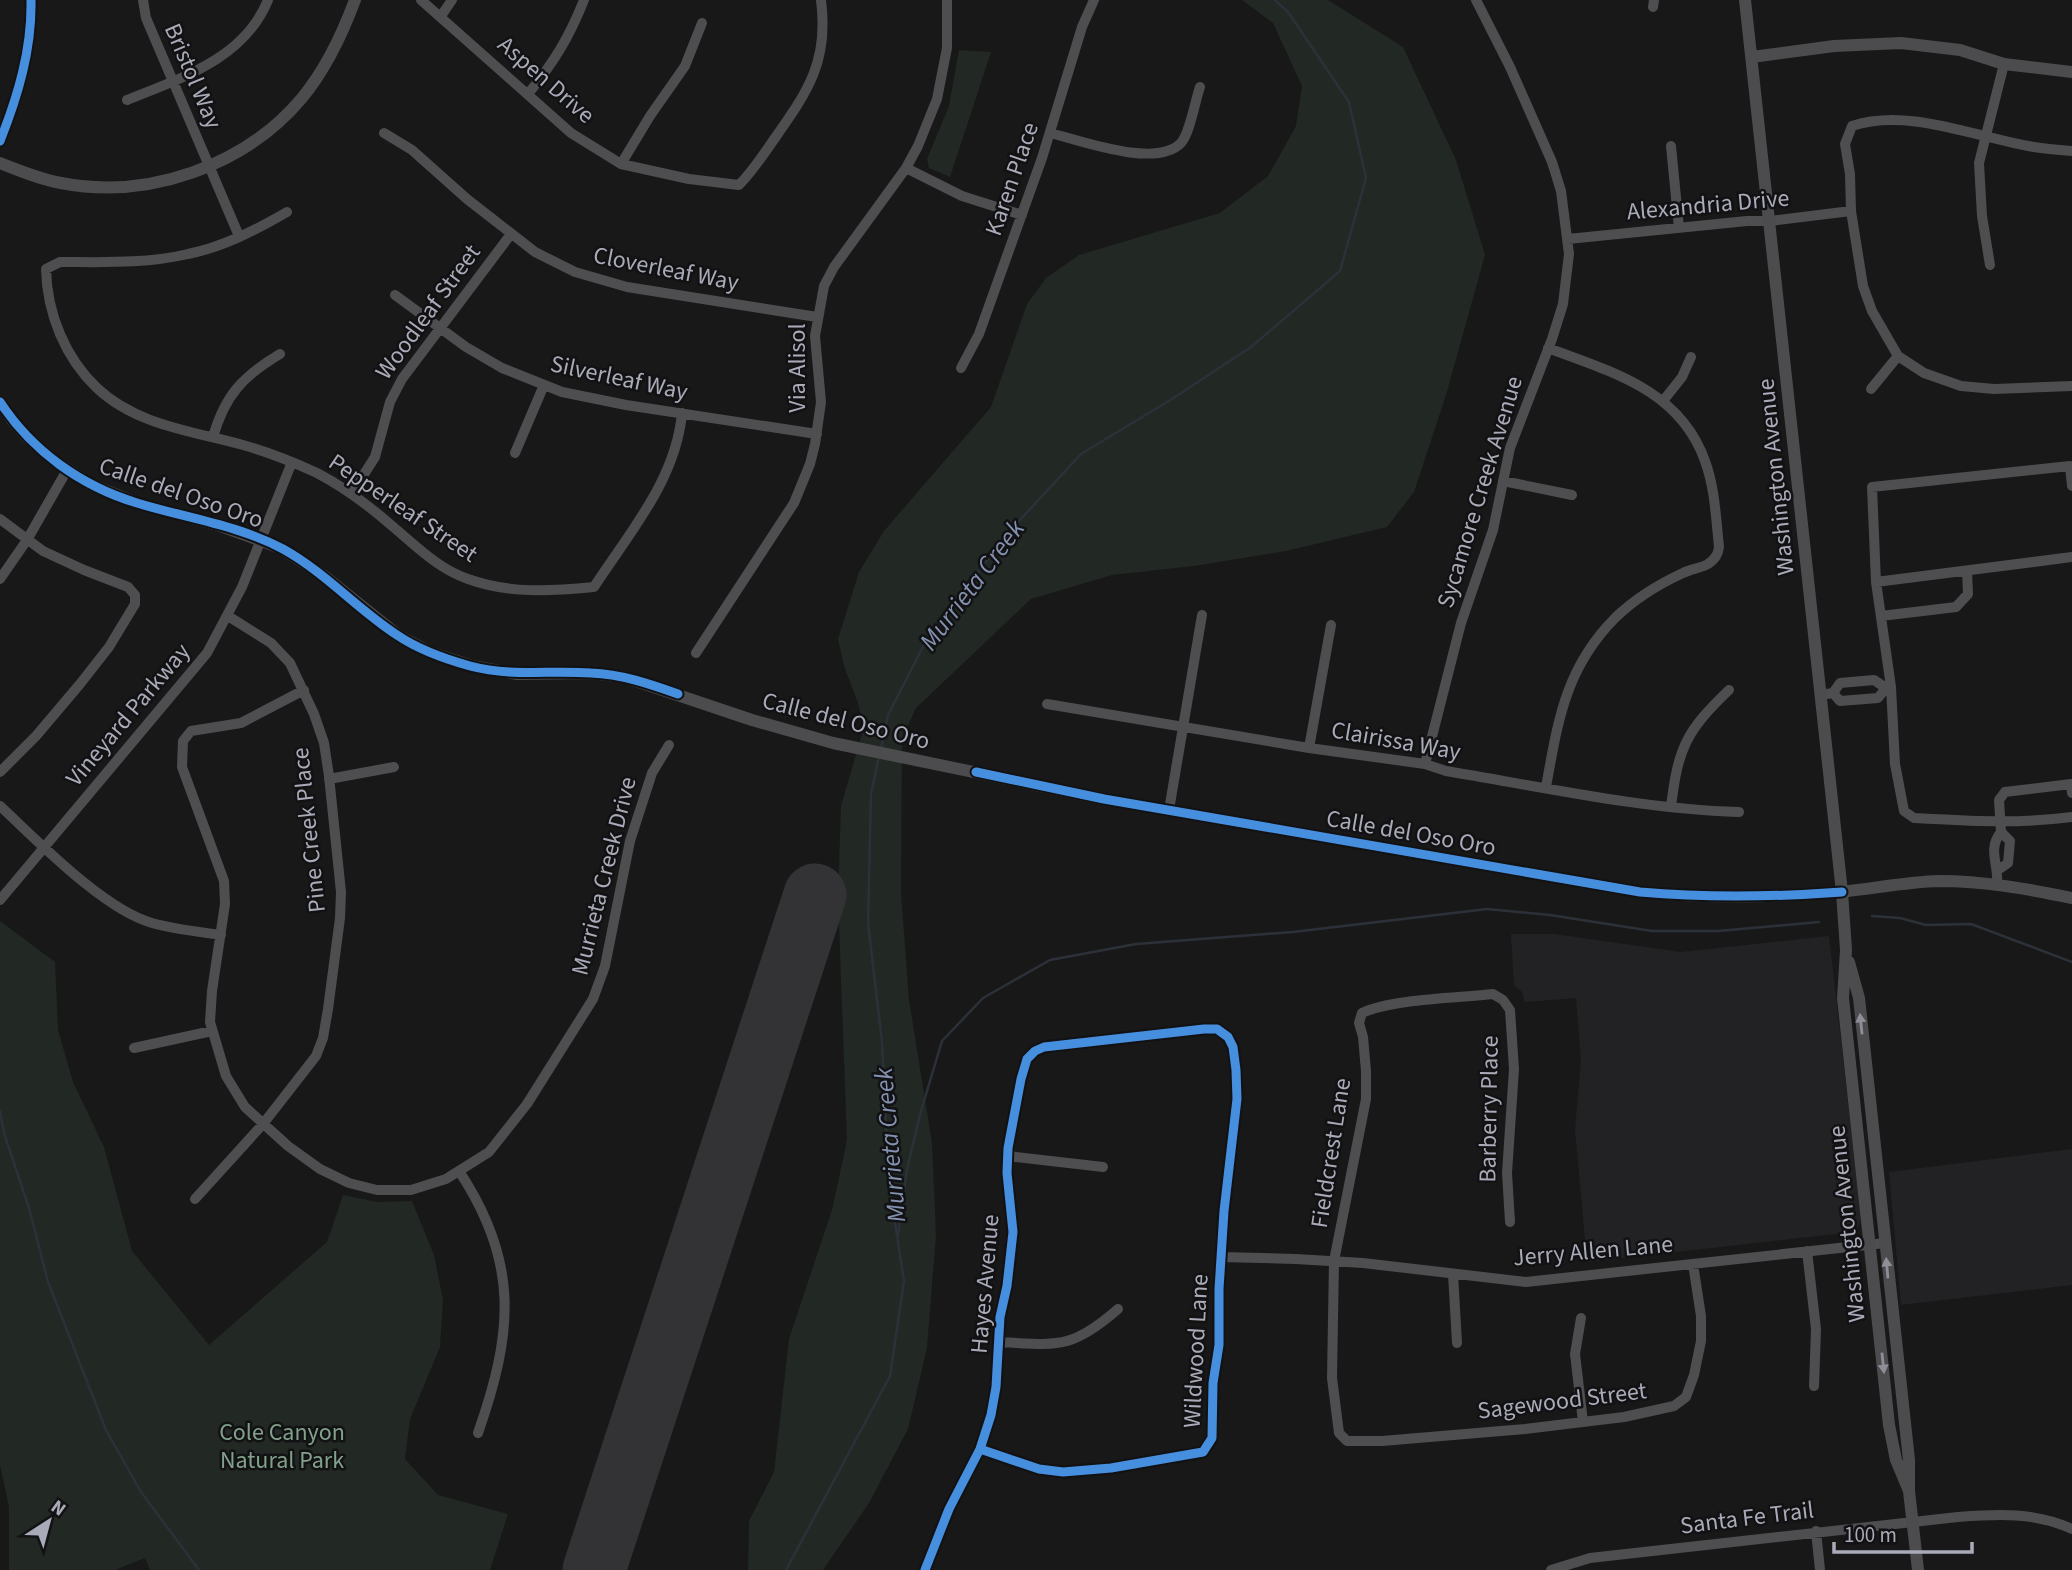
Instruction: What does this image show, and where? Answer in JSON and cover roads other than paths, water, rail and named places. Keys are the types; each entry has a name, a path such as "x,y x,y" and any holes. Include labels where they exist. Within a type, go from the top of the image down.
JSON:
{"main road":[{"path":"0,141 22,74 29,37 31,0"},
{"path":"0,163 61,183 107,187 144,184 210,167 267,131 303,96 325,65 355,0"},
{"name":"Washington Avenue","path":"1745,0 1827,694 1846,950 1843,998 1889,1425 1896,1460 1909,1491"},
{"path":"1752,57 1834,46 1901,43 1959,50 2004,64 2072,72"},
{"name":"Calle del Oso Oro","path":"0,402 30,439 67,470 90,484 126,499 218,525 281,548 317,571 399,636 417,646 472,666 517,674 590,673 624,677 752,720 833,743 1169,810 1640,892 1739,897 1842,892 1903,882 1942,881 1997,884 2072,898"},
{"name":"Washington Avenue","path":"1846,950 1858,998 1909,1460 1909,1491 1917,1570"},
{"path":"1849,1053 1856,1056 1864,1104 1871,1117"},
{"path":"1857,1127 1867,1140 1873,1177 1879,1186"}],"street":[{"name":"Bristol Way","path":"143,0 146,18 239,236"},
{"path":"127,100 223,56 253,27 268,0"},
{"name":"Aspen Drive","path":"421,0 570,133 621,164 689,179 739,186 799,104 815,74 823,33 821,0"},
{"path":"441,16 452,0"},
{"path":"528,94 550,67 568,38 584,0"},
{"name":"Via Alisol","path":"696,653 794,503 810,464 821,402 815,336 824,286 834,267 906,168 918,146 937,99 947,48 947,0"},
{"name":"Karen Place","path":"961,368 979,334 1050,133 1082,27 1094,0"},
{"name":"Sycamore Creek Avenue","path":"1425,764 1461,623 1493,530 1510,448 1563,304 1569,254 1561,191 1552,162 1510,67 1476,0"},
{"path":"621,164 685,66 702,23"},
{"path":"1990,265 1982,216 1979,163 2004,64"},
{"path":"1050,133 1126,153 1168,150 1180,145 1185,136 1200,87"},
{"path":"2072,151 2033,147 1923,123 1871,119 1852,126 1845,144 1850,174 1851,211 1863,286 1872,311 1898,356 1924,373 1961,386 1994,389 2072,386"},
{"name":"Cloverleaf Way","path":"384,133 412,150 447,182 535,252 575,272 605,282 674,295 817,317"},
{"path":"1671,146 1679,228"},
{"path":"906,168 962,196 1022,215"},
{"name":"Alexandria Drive","path":"1568,239 1851,211"},
{"path":"239,236 287,212"},
{"name":"Woodleaf Street","path":"352,494 375,457 387,411 396,389 511,234"},
{"name":"Pepperleaf Street","path":"239,236 190,254 159,260 60,262 46,269 46,290 58,330 74,362 96,387 138,416 292,462 352,494 431,559 467,579 509,589 594,587 668,473 677,447 682,413"},
{"name":"Silverleaf Way","path":"395,295 502,368 544,386 582,397 817,434"},
{"path":"1546,788 1557,726 1566,695 1573,676 1589,651 1616,617 1647,593 1684,572 1707,565 1717,556 1720,547 1706,462 1682,421 1663,401 1629,379 1548,348"},
{"path":"213,438 220,415 237,387 252,372 280,354"},
{"path":"1871,389 1898,356"},
{"path":"1663,401 1682,377 1691,357"},
{"path":"515,453 544,386"},
{"name":"Vineyard Parkway","path":"0,900 207,653 228,616 262,540 292,462"},
{"path":"2072,486 2070,466 1872,487 1876,582 1895,764 1904,811 1914,818 2001,827 2072,817"},
{"path":"0,579 27,540 67,470"},
{"path":"1503,481 1572,495"},
{"path":"0,519 43,551 128,587 135,595 135,604 129,617 109,647 43,728 0,772"},
{"path":"1876,582 2072,558"},
{"path":"1881,616 1956,607 1968,594 1967,571"},
{"path":"1169,810 1202,615"},
{"name":"Pine Creek Place","path":"195,1199 263,1124 316,1056 323,1038 335,970 341,892 324,743 304,690 290,663 271,643 228,616"},
{"path":"1309,748 1331,625"},
{"path":"1874,680 1888,688 1878,698 1840,701 1827,694 1839,683 1874,680"},
{"path":"1866,681 1868,698"},
{"name":"Murrieta Creek Drive","path":"304,690 280,705 241,723 191,731 183,741 182,767 224,881 225,904 210,1022 226,1076 245,1107 288,1146 320,1169 349,1183 377,1190 411,1190 446,1179 489,1152 527,1104 593,999 605,966 630,841 652,773 669,745"},
{"path":"1671,807 1675,775 1683,747 1693,728 1729,690"},
{"name":"Clairissa Way","path":"1047,704 1309,748 1425,764 1446,771 1546,788 1697,811 1739,812"},
{"path":"330,779 394,767"},
{"path":"1998,870 2008,863 2010,841 2001,827 1999,800 2005,792 2071,784 2072,793"},
{"path":"0,806 43,846 127,912 151,923 220,935"},
{"path":"1997,884 1998,870 1993,860 1995,839 2001,827"},
{"path":"1994,850 2009,851"},
{"name":"Fieldcrest Lane","path":"1347,1441 1339,1433 1332,1378 1334,1261 1366,1099 1363,1037 1359,1023 1362,1013 1372,1008 1398,1004 1493,994 1503,1000"},
{"name":"Barberry Place","path":"1503,1000 1510,1010 1514,1069 1507,1173 1510,1222"},
{"name":"Hayes Avenue","path":"925,1570 949,1509 980,1449 996,1387 1000,1317 1009,1273 1013,1232 1007,1173 1008,1156 1027,1059 1035,1051 1059,1045 1217,1029"},
{"name":"Wildwood Lane","path":"980,1449 1039,1469 1063,1472 1111,1468 1203,1452 1212,1437 1213,1384 1219,1345 1224,1211 1235,1131 1237,1089 1233,1047 1228,1037 1217,1029"},
{"path":"134,1048 212,1031"},
{"path":"1008,1156 1103,1167"},
{"path":"459,1171 471,1189 496,1243 506,1314 499,1362 478,1433"},
{"name":"Jerry Allen Lane","path":"1221,1258 1334,1261 1526,1282 1885,1243"},
{"path":"1807,1251 1815,1329 1814,1387"},
{"name":"Sagewood Street","path":"1347,1441 1382,1441 1583,1422 1624,1417 1674,1406 1686,1397 1701,1341 1701,1315 1693,1264"},
{"path":"1452,1274 1457,1343"},
{"path":"999,1342 1042,1346 1067,1342 1084,1336 1118,1309"},
{"path":"1581,1318 1576,1354 1583,1422"},
{"name":"Santa Fe Trail","path":"1552,1570 1590,1558 1816,1531 1983,1515 2025,1515 2054,1521 2072,1530"},
{"path":"1816,1531 1820,1570"}],"waterway":[{"name":"Murrieta Creek","path":"881,749 888,715 928,637 1008,533 1081,454 1251,347 1340,271 1366,178 1349,102 1288,12 1275,0"},
{"name":"Murrieta Creek","path":"786,1570 890,1376 904,1281 889,1184 882,1042 868,923 871,794 879,756"},
{"path":"898,1235 907,1169 942,1041 983,998 1050,960 1136,944 1293,932 1487,909 1550,915 1652,931 1718,931 1819,922"},
{"path":"1872,916 1900,918 1926,925 1971,924 2072,962"},
{"path":"0,1111 48,1282 106,1430 141,1492 199,1570"}],"park label":[{"name":"Cole Canyon Natural Park","path":"282,1446"}]}
